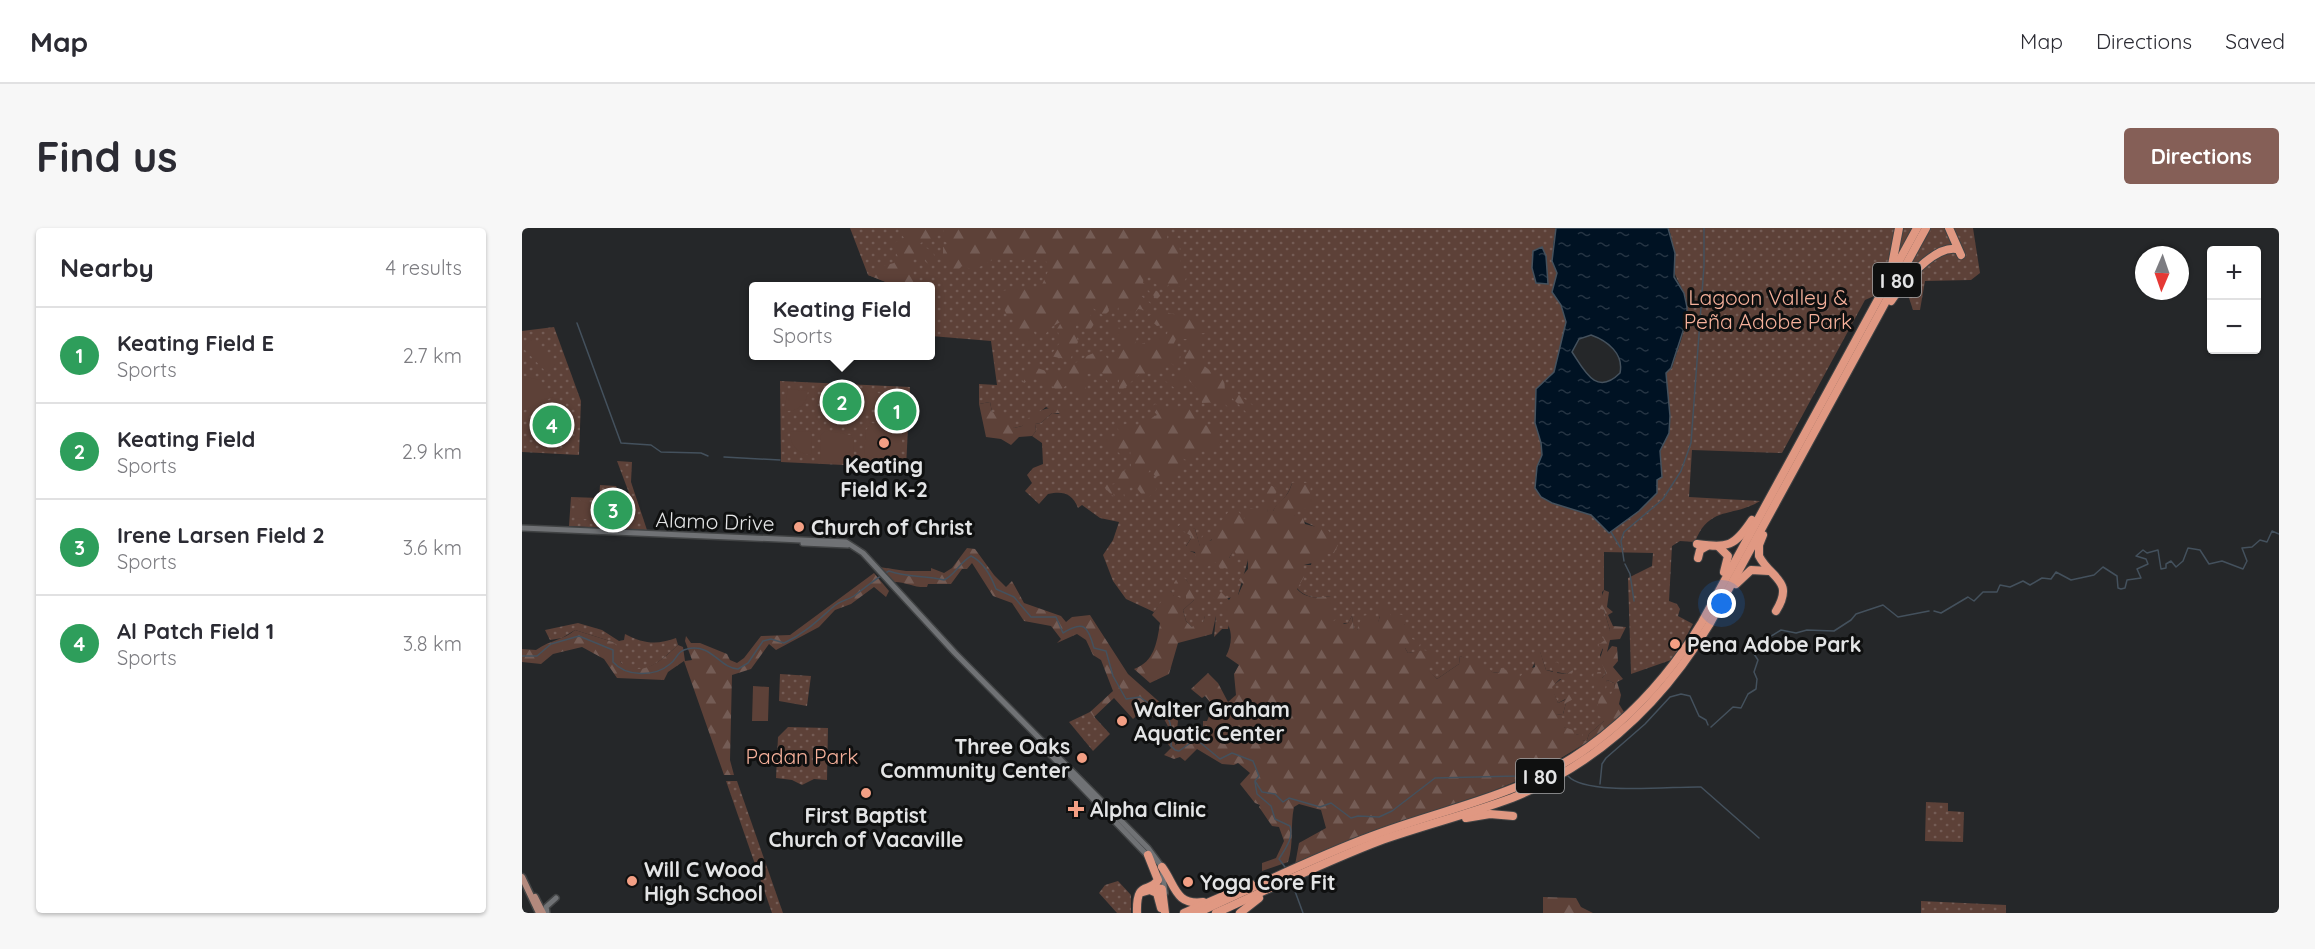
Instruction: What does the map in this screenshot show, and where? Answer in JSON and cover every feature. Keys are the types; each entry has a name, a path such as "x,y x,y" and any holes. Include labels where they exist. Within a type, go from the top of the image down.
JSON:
{"highway":[{"path":"1873,309 1895,255 1899,228"},
{"name":"I 80","path":"1216,913 1376,834 1507,791 1569,760 1612,729 1650,693 1683,651 1709,608 1917,228"},
{"name":"I 80","path":"1197,913 1358,850 1524,792 1563,773 1596,752 1657,698 1686,661 1709,625 1926,228"},
{"path":"1872,326 1910,275 1951,242"},
{"path":"1776,611 1783,592 1777,577 1762,562 1758,549 1784,487"},
{"path":"1698,558 1700,550 1737,541 1771,496"},
{"path":"1696,544 1724,550 1728,560 1709,608"},
{"path":"1709,625 1747,572 1764,569 1777,577"},
{"path":"1432,824 1485,814 1514,816"},
{"path":"1137,913 1137,897 1142,890 1158,880 1148,855"},
{"path":"1162,867 1174,891 1181,898 1197,903 1287,877"},
{"path":"1240,913 1287,877"},
{"path":"1142,890 1161,887 1163,912"},
{"path":"1137,913 1139,898 1146,890 1157,893 1163,912"},
{"path":"1184,913 1210,900"}],"main road":[{"name":"Alamo Drive","path":"522,528 851,545"},
{"name":"Alamo Drive","path":"801,542 829,540 846,542 851,545"},
{"path":"851,545 1148,855 1158,869 1161,887"},
{"path":"1036,737 1129,828 1162,867 1165,879 1163,912"},
{"path":"523,879 539,913"},
{"path":"523,879 545,913"},
{"path":"545,913 546,907 556,898"}],"green space":[{"name":"Lagoon Valley & Peña Adobe Park","path":"850,228 1556,228 1553,245 1557,273 1552,292 1561,305 1566,322 1554,372 1536,389 1535,407 1542,455 1535,479 1552,503 1591,515 1610,533 1657,493 1657,480 1662,477 1660,450 1669,433 1670,416 1665,378 1666,373 1672,368 1687,316 1685,295 1674,270 1672,242 1668,228 1973,228 1980,273 1971,280 1925,281 1920,310 1913,310 1908,295 1881,293 1865,300 1782,453 1692,450 1689,497 1760,501 1707,522 1695,542 1680,541 1672,546 1669,601 1677,604 1680,609 1678,616 1693,624 1674,659 1631,674 1628,578 1652,566 1653,553 1604,552 1604,590 1603,600 1599,606 1604,610 1610,630 1600,655 1606,673 1602,678 1606,682 1607,680 1614,683 1615,687 1604,715 1604,721 1589,734 1587,740 1582,741 1582,733 1577,735 1564,727 1554,715 1563,714 1566,703 1575,694 1558,703 1551,687 1573,670 1567,674 1546,670 1540,652 1529,674 1519,679 1501,669 1499,673 1492,672 1460,656 1459,664 1437,679 1425,667 1431,653 1424,651 1408,653 1405,648 1412,639 1404,624 1392,619 1387,612 1380,616 1378,623 1361,622 1354,631 1352,616 1348,623 1331,624 1331,596 1312,597 1297,588 1300,565 1311,565 1318,529 1294,515 1293,512 1310,496 1292,483 1287,494 1272,513 1273,499 1267,491 1268,513 1244,519 1200,547 1195,529 1178,526 1192,537 1186,546 1190,551 1216,562 1229,558 1234,549 1248,560 1238,595 1223,600 1231,610 1228,629 1222,629 1214,637 1216,616 1205,616 1203,623 1192,627 1186,621 1183,610 1194,600 1200,609 1186,579 1186,601 1172,595 1171,591 1154,612 1126,599 1113,581 1103,555 1113,540 1119,522 1100,518 1082,505 1078,508 1073,499 1066,494 1048,494 1039,504 1025,491 1032,483 1027,475 1033,468 1043,464 1042,443 1032,436 1036,431 1035,424 1041,423 1052,413 1060,414 1046,407 1022,426 1014,428 992,412 990,402 979,404 979,384 997,385 991,341 935,336 935,282 886,282 868,275"},
{"path":"902,228 1168,228 1167,240 1179,238 1181,265 1188,274 1182,286 1172,288 1169,284 1165,289 1154,283 1157,275 1144,276 1143,283 1162,294 1157,299 1148,290 1139,294 1151,304 1145,310 1138,309 1134,314 1118,313 1119,305 1114,308 1106,301 1109,311 1104,316 1093,308 1090,317 1101,320 1103,324 1094,324 1089,332 1077,323 1075,330 1078,342 1070,360 1050,356 1061,341 1057,329 1062,321 1050,328 1045,335 1033,330 1036,337 1034,343 1030,342 1018,334 1013,323 1018,319 1008,317 1000,301 1002,291 1020,287 1041,287 1048,271 1047,262 996,258 974,270 962,266 955,273 948,270 948,262 943,263 943,247 949,244 942,240 944,230 935,234 934,240 923,241 920,244 933,252 935,258 931,266 920,257 911,255 912,279 917,282 886,282 868,275 875,268 894,263 898,257 892,244 904,238 900,232"},
{"path":"1160,310 1192,318 1202,323 1205,333 1194,334 1198,334 1203,365 1217,376 1224,378 1225,390 1232,389 1255,407 1250,416 1232,398 1229,408 1223,402 1202,403 1199,392 1186,376 1181,393 1164,380 1180,374 1187,364 1184,356 1188,352 1188,339 1176,339 1173,345 1180,355 1178,368 1166,360 1161,373 1140,374 1119,393 1119,374 1111,387 1101,371 1087,374 1085,395 1080,395 1069,383 1058,392 1050,384 1041,385 1036,376 1024,383 1021,378 1034,366 1055,372 1103,351 1108,360 1118,359 1113,346 1127,347 1121,337 1108,326 1115,320 1120,329 1139,330 1134,347 1167,334 1169,324 1157,326 1147,317"},
{"path":"554,327 581,401 579,455 522,452 522,331"},
{"path":"531,340 555,365 547,373 523,348"},
{"path":"522,376 540,380 553,397 522,411"},
{"path":"780,381 910,387 906,468 781,462"},
{"path":"835,388 856,390 855,409 849,415 828,415 830,390"},
{"path":"788,389 808,391 804,403 797,409 784,411"},
{"path":"864,391 884,394 879,406 861,412"},
{"path":"890,398 909,399 905,412 895,419 887,420"},
{"path":"564,401 567,415 565,427 558,437 546,445 537,424 532,426 532,411 539,412"},
{"path":"990,402 992,412 1007,415 1014,428 1022,426 1031,416 1048,408 1068,406 1071,413 1052,413 1041,423 1035,424 1036,431 1032,436 1019,437 1011,445 1001,439 986,437 979,404"},
{"path":"1155,404 1171,409 1189,404 1204,425 1218,427 1216,435 1221,442 1213,452 1200,447 1190,462 1182,458 1183,472 1174,473 1165,488 1163,474 1156,477 1150,470 1146,476 1157,489 1146,500 1129,478 1130,498 1126,501 1121,482 1112,484 1114,497 1102,485 1110,476 1131,468 1130,447 1122,456 1116,450 1103,450 1105,435 1123,440 1117,427 1132,422 1135,427 1157,415 1151,408"},
{"name":"Keating Field K-2","path":"871,423 902,426 902,445 897,458 885,461 864,457 866,430"},
{"path":"790,431 811,432 812,455 802,453 795,448 791,441"},
{"path":"825,431 851,435 854,440 853,459 849,463 824,462 820,459 821,435"},
{"path":"617,461 632,462 631,482 647,530 569,526 571,497 599,498 600,485 616,486 622,498 629,493"},
{"path":"1304,480 1304,483 1311,483 1310,496 1315,497 1315,503 1305,509 1300,507 1294,515 1302,516 1305,524 1328,530 1338,545 1334,553 1326,554 1320,561 1300,566 1304,577 1297,589 1304,595 1312,597 1331,596 1331,623 1338,618 1344,624 1348,623 1352,616 1354,630 1357,630 1362,616 1368,615 1378,622 1380,616 1377,608 1386,605 1392,618 1394,613 1406,616 1404,624 1413,629 1412,639 1421,642 1418,648 1405,648 1408,653 1424,650 1435,653 1439,659 1426,667 1437,679 1459,664 1460,656 1468,659 1473,656 1477,658 1476,663 1487,666 1492,672 1499,673 1501,668 1512,672 1519,678 1524,672 1529,674 1529,669 1535,667 1534,660 1540,651 1546,670 1553,672 1551,665 1557,662 1560,665 1557,673 1567,674 1574,669 1570,679 1560,679 1552,687 1558,703 1565,700 1567,692 1576,694 1575,698 1566,703 1563,714 1556,715 1567,720 1564,727 1573,730 1577,735 1582,732 1582,741 1587,740 1589,734 1604,721 1604,715 1600,717 1597,712 1599,697 1606,692 1611,694 1615,687 1614,683 1607,680 1605,689 1594,688 1596,679 1593,675 1601,672 1602,678 1606,673 1600,659 1603,649 1598,645 1605,640 1602,637 1610,630 1604,610 1598,608 1604,590 1609,592 1607,607 1613,612 1608,615 1613,626 1626,627 1620,639 1610,640 1607,652 1612,646 1617,647 1618,661 1613,667 1623,679 1617,682 1621,695 1619,704 1624,712 1596,737 1536,773 1490,792 1372,831 1295,865 1299,843 1326,828 1321,810 1299,804 1294,807 1288,862 1262,871 1262,863 1276,858 1284,841 1279,827 1272,826 1259,807 1260,805 1255,803 1240,784 1250,773 1238,763 1222,764 1197,749 1185,761 1180,757 1174,759 1164,755 1171,748 1165,740 1171,732 1163,717 1169,710 1178,721 1175,745 1197,731 1203,733 1203,721 1207,721 1215,702 1210,702 1205,696 1202,698 1191,689 1208,673 1218,683 1228,702 1236,695 1234,674 1239,665 1226,656 1231,640 1228,625 1230,610 1224,613 1223,601 1218,603 1212,596 1221,592 1229,600 1232,595 1238,595 1243,584 1239,580 1248,569 1248,560 1238,558 1234,550 1229,558 1239,568 1232,577 1225,568 1221,570 1216,562 1207,567 1197,561 1195,552 1190,551 1187,555 1183,551 1192,537 1178,527 1182,522 1195,529 1200,546 1204,544 1201,539 1205,533 1208,535 1208,541 1212,540 1212,533 1229,511 1238,511 1244,519 1249,508 1268,512 1264,499 1267,491 1266,483 1278,489 1273,499 1273,511 1288,493 1292,483"},
{"path":"575,498 591,505 595,520 575,518"},
{"path":"616,500 623,500 622,520 601,520 605,508"},
{"path":"967,548 975,549 1006,587 1012,581 1024,603 1061,616 1066,622 1072,617 1090,615 1128,674 1165,707 1150,719 1142,711 1133,719 1114,698 1094,717 1090,712 1113,691 1101,660 1093,655 1086,640 1077,634 1057,643 1061,639 1051,626 1024,621 1012,603 993,596 972,563 967,569 962,569 951,584 928,584 927,587 893,582 879,567 906,571 931,571 931,568 944,573 952,568"},
{"path":"874,573 889,591 886,597 874,587 851,604 835,610 819,627 776,650 769,644 751,669 732,675 730,760 734,775 724,775 684,661 668,672 664,680 617,678 604,659 582,647 553,654 541,664 522,662 522,649 536,650 575,630 613,642 617,646 621,663 637,669 658,662 678,645 683,647 685,661 692,660 685,641 686,636 691,643 700,643 727,654 730,660 737,663 744,658 761,636 790,635"},
{"path":"1179,575 1186,579 1201,605 1200,609 1194,612 1194,600 1183,610 1186,621 1192,627 1197,622 1203,622 1205,616 1216,616 1212,634 1178,643 1169,674 1150,683 1134,669 1146,662 1153,651 1160,623 1152,615 1167,593 1171,591 1173,595 1186,600 1186,594 1175,589 1174,583"},
{"path":"578,623 602,630 619,641 624,640 625,634 650,642 663,642 676,638 678,645 652,666 637,671 621,663 613,642 575,630 562,638 550,640 545,630"},
{"path":"780,674 811,676 807,706 779,701"},
{"path":"753,686 769,687 768,721 752,721"},
{"path":"1090,712 1110,734 1093,751 1069,722"},
{"name":"Padan Park","path":"788,727 828,728 827,780 814,779 802,785 792,780 776,778 778,737"},
{"path":"726,781 737,781 783,913 772,913"},
{"path":"1926,802 1948,803 1948,811 1964,812 1963,842 1925,841"},
{"path":"1118,881 1131,895 1131,913 1117,913 1099,893 1105,885"},
{"path":"1543,897 1576,898 1581,907 1593,913 1543,913"},
{"path":"1921,901 2006,905 2006,913 1921,913"}],"water":[{"path":"1556,228 1668,228 1675,253 1674,277 1684,293 1687,307 1687,319 1671,368 1666,373 1670,416 1669,433 1660,451 1662,477 1657,480 1657,493 1639,511 1609,533 1591,515 1552,503 1541,497 1535,488 1537,467 1542,455 1535,423 1536,389 1554,372 1566,322 1561,305 1552,292 1557,273 1552,261","holes":["1591,335 1609,345 1620,360 1620,373 1612,380 1597,382 1586,373 1572,352 1579,339"]},
{"path":"1542,247 1546,256 1548,284 1536,283 1532,268 1533,251"}],"waterway":[{"path":"1624,561 1621,541 1624,532 1663,499 1681,471 1691,443 1704,266 1704,228"},
{"path":"577,323 621,443 651,445 661,452 701,453 708,456"},
{"path":"724,457 780,460"},
{"path":"1934,611 1941,613 1968,597 1974,601 1983,592 1997,592 2000,585 2010,587 2023,581 2030,585 2042,578 2051,579 2056,572 2071,580 2094,575 2103,567 2117,576 2118,588 2125,588 2127,580 2141,578 2137,569 2148,564 2146,559 2136,556 2143,550 2147,553 2158,550 2161,569 2166,568 2166,564 2171,561 2176,567 2183,561 2188,548 2200,550 2209,564 2222,561 2243,569 2247,561 2242,548 2252,547 2260,540 2267,542 2272,531 2279,534"},
{"path":"1611,532 1620,547"},
{"path":"522,656 537,656 551,644 579,636 613,650 613,662 633,673 657,671 670,664 681,651 696,648 703,649 731,668 738,669 748,663 763,641 771,639 784,643 798,636 835,605 854,596 889,571 944,580 971,556 983,566 996,589 1014,597 1031,617 1056,617 1063,633 1076,627 1084,627 1090,635 1094,648 1106,651 1113,676 1126,699 1140,697 1169,719 1171,746 1175,750 1179,751 1196,739 1220,759 1232,753 1253,761 1259,776 1255,781 1262,792 1275,794 1283,802 1289,798 1320,807 1331,803 1351,818 1379,817 1392,811 1435,778 1517,776 1543,759 1554,763"},
{"path":"1625,564 1630,574 1634,601"},
{"path":"1711,727 1733,707 1741,708 1748,694 1756,689 1757,679 1754,672 1758,660 1754,654 1760,643 1781,630 1796,633 1807,630 1834,631 1856,614 1883,605 1898,617 1929,611"},
{"path":"1600,784 1602,764 1606,758 1645,724 1670,697 1681,694 1690,696 1699,716 1706,720 1708,725"},
{"path":"1568,776 1578,782 1611,788 1701,787 1759,838"},
{"path":"1255,782 1257,794 1271,806 1275,819 1290,826 1290,839 1279,859 1285,867"},
{"path":"1292,883 1303,913"}],"place":[{"name":"Keating Field","path":"842,402"},
{"name":"Keating Field E","path":"897,411"},
{"name":"Al Patch Field 1","path":"552,425"},
{"name":"Keating Field K-2","path":"884,443"},
{"name":"Irene Larsen Field 2","path":"613,510"},
{"name":"Church of Christ","path":"799,527"},
{"name":"Pena Adobe Park","path":"1675,644"},
{"name":"Walter Graham Aquatic Center","path":"1122,721"},
{"name":"Three Oaks Community Center","path":"1082,758"},
{"name":"First Baptist Church of Vacaville","path":"866,793"},
{"name":"Alpha Clinic","path":"1076,809"},
{"name":"Will C Wood High School","path":"632,881"},
{"name":"Yoga Core Fit","path":"1188,882"}]}
